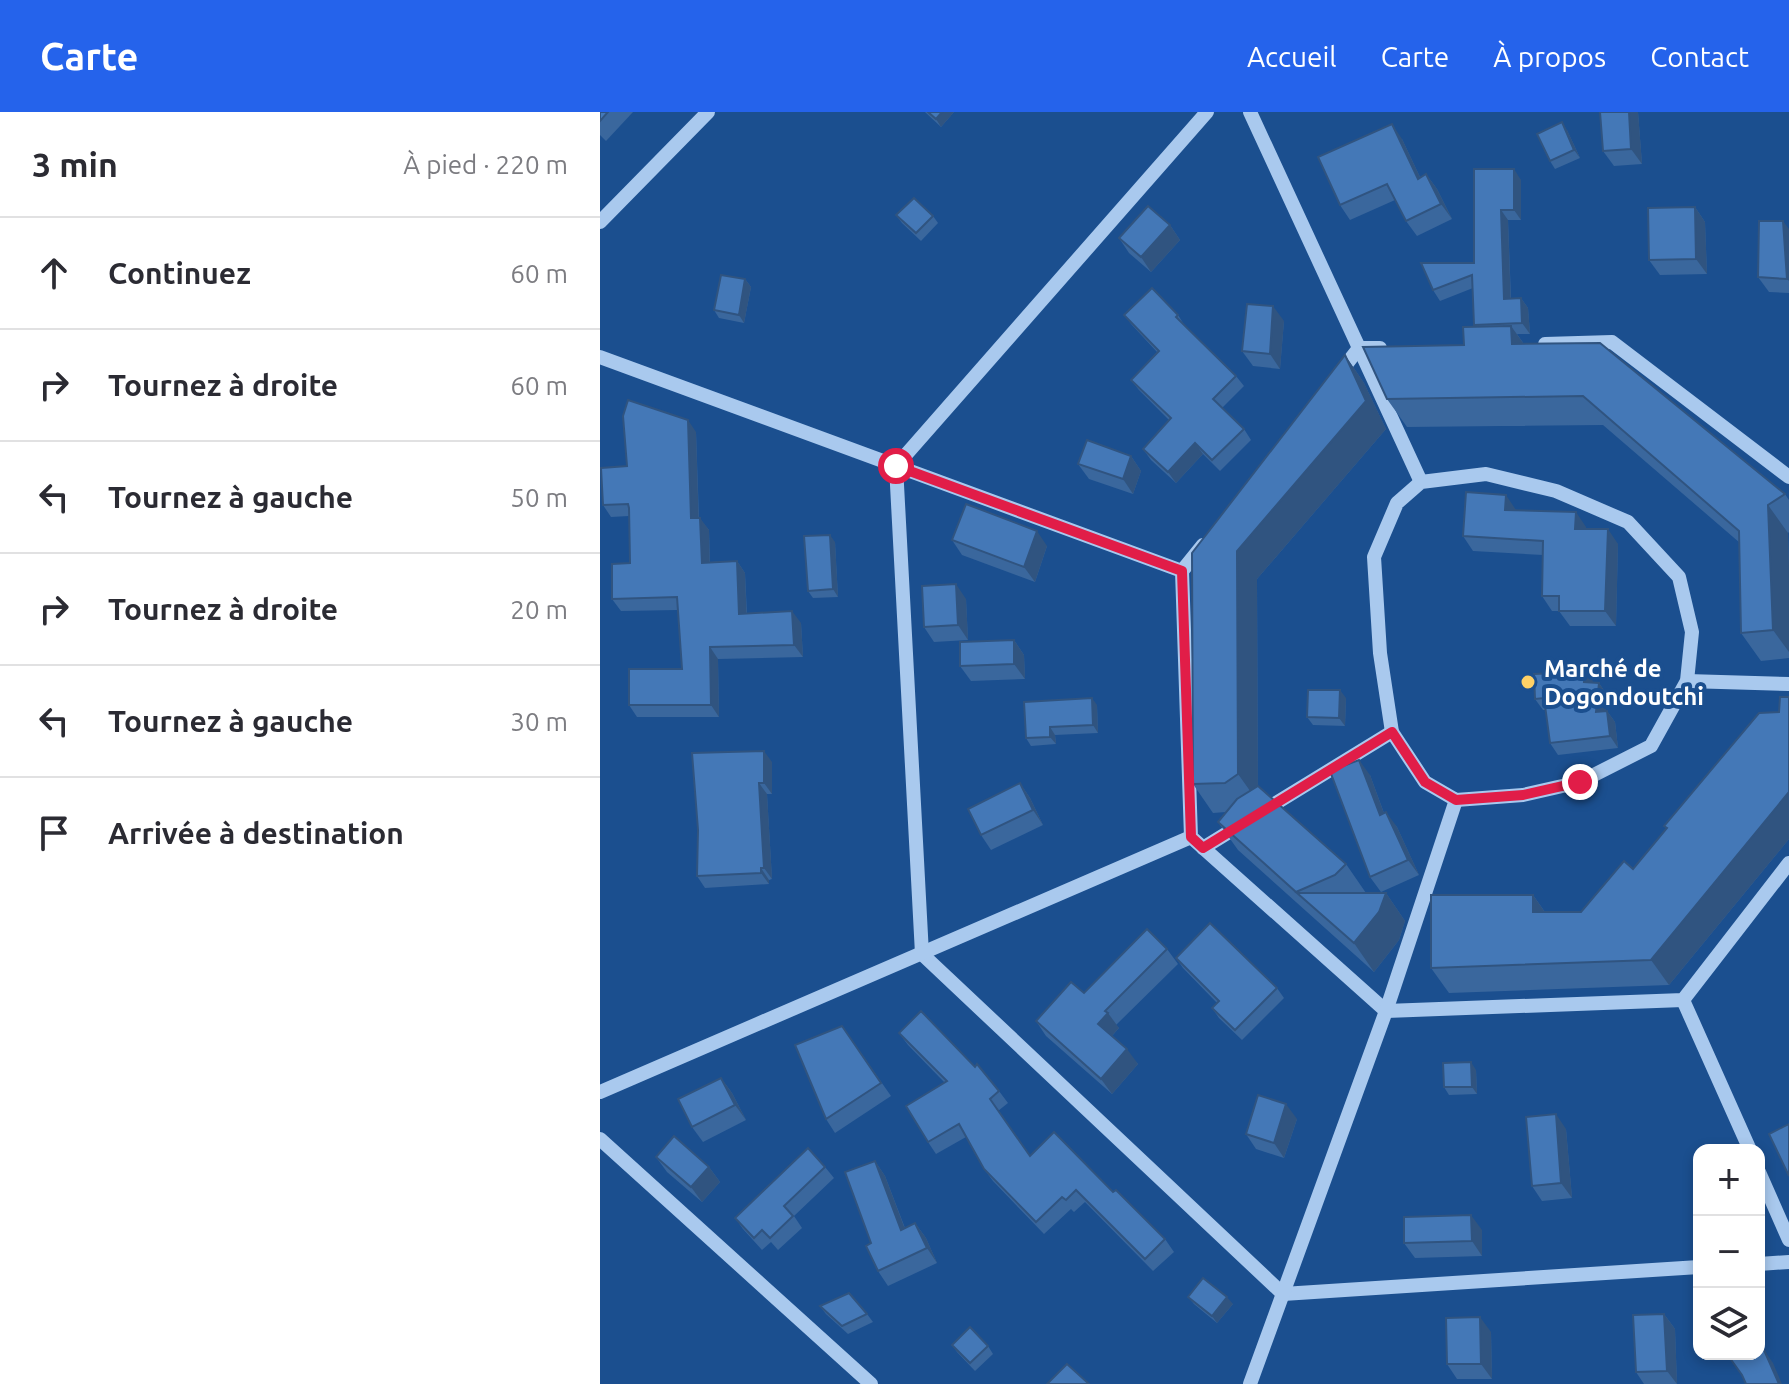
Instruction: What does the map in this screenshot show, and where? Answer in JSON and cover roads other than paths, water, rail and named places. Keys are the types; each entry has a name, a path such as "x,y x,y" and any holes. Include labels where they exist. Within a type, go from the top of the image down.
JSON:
{"street":[{"path":"600,222 708,112"},
{"path":"1207,112 896,466 922,954 1283,1294 1693,1267"},
{"path":"1250,112 1421,482"},
{"path":"1533,344 1612,342 1789,477"},
{"path":"1329,385 1359,348 1390,347"},
{"path":"600,357 1182,571"},
{"path":"1486,474 1556,491 1628,522 1679,577 1692,632 1687,681 1651,746 1580,782 1523,795 1456,800 1425,782 1392,732 1380,653 1374,557 1397,503 1421,482 1486,474"},
{"path":"1212,534 1182,571 1191,837 1386,1011 1683,1000"},
{"path":"1687,681 1789,684"},
{"path":"1203,848 1392,732"},
{"path":"1250,1384 1386,1011 1456,800"},
{"path":"600,1092 1191,837"},
{"path":"1683,1000 1789,863"},
{"path":"1683,1000 1747,1144"},
{"path":"600,1139 871,1384"},
{"path":"1765,1186 1789,1240"},
{"path":"1765,1264 1789,1262"}],"place":[{"name":"Marché de Dogondoutchi","path":"1528,682"}]}
